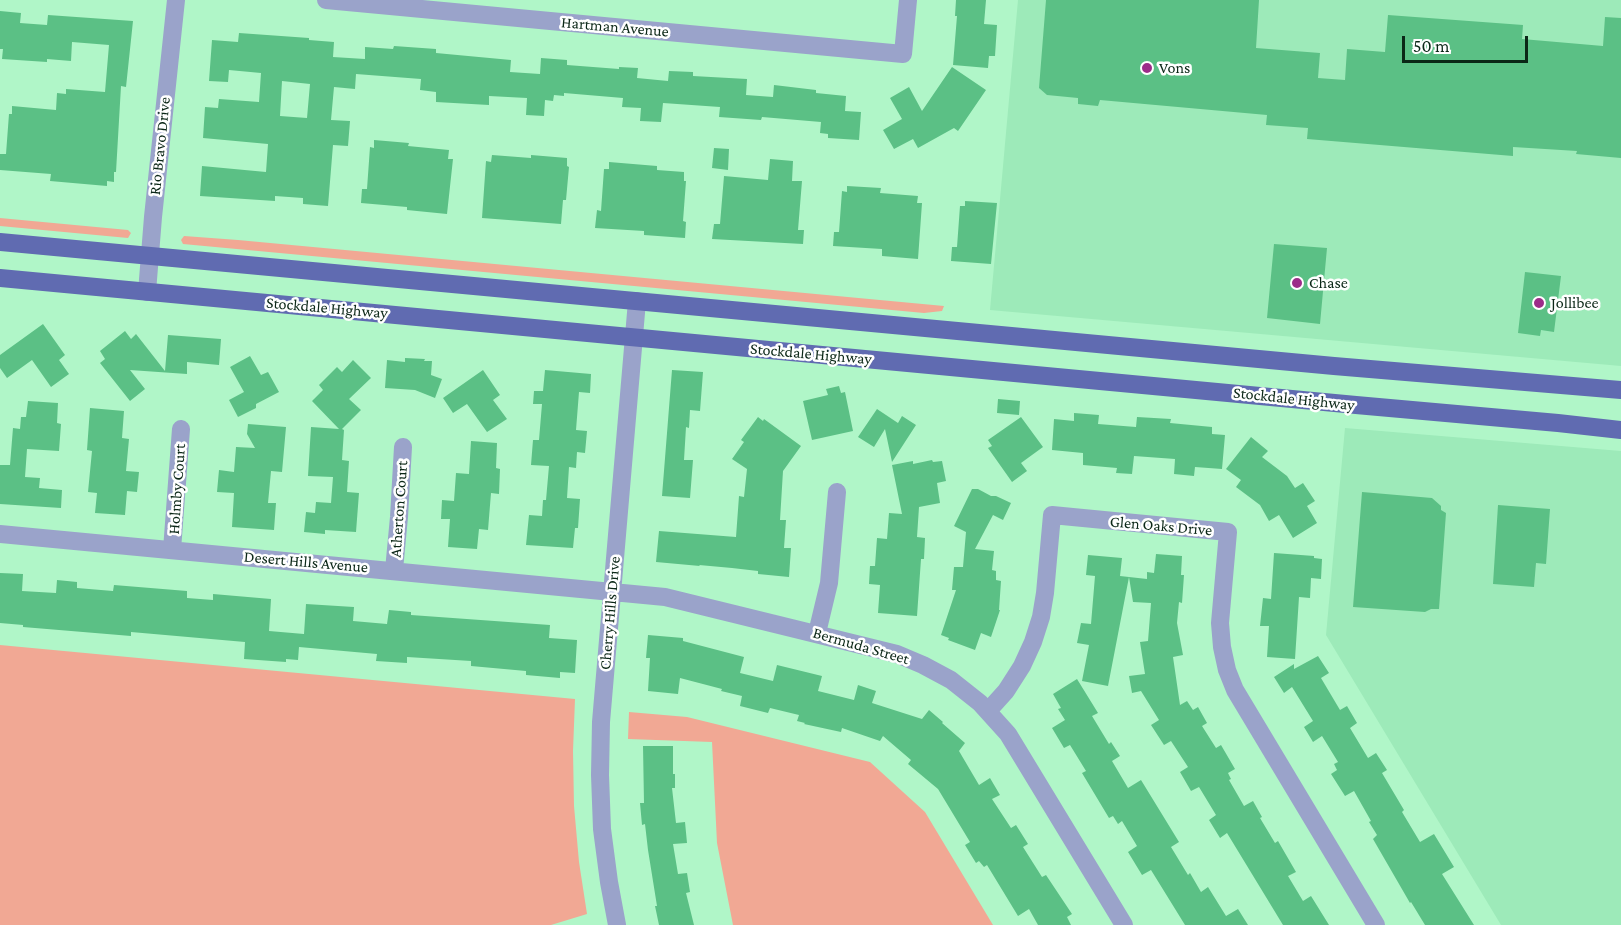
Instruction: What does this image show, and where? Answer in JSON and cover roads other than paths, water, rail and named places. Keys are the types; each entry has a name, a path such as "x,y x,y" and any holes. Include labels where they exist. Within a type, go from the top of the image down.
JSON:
{"main road":[{"path":"0,242 1344,367 1621,390"},
{"name":"Stockdale Highway","path":"0,278 1621,430"}],"street":[{"name":"Rio Bravo Drive","path":"147,292 176,0"},
{"name":"Hartman Avenue","path":"326,0 903,54 908,0"},
{"name":"Cherry Hills Drive","path":"617,925 603,839 600,722 637,301"},
{"name":"Holmby Court","path":"172,550 181,429"},
{"name":"Atherton Court","path":"394,570 403,447"},
{"path":"818,633 829,583 837,492"},
{"name":"Glen Oaks Drive","path":"988,711 1011,683 1033,642 1041,617 1045,593 1052,515 1228,532 1220,623 1222,647 1231,680 1376,925"},
{"name":"Desert Hills Avenue","path":"0,534 612,591"},
{"name":"Bermuda Street","path":"612,591 665,597 818,633 897,654 951,680 988,711 1008,734 1124,925"}],"place":[{"name":"Vons","path":"1147,68"},
{"name":"Chase","path":"1297,283"},
{"name":"Jollibee","path":"1539,303"}]}
